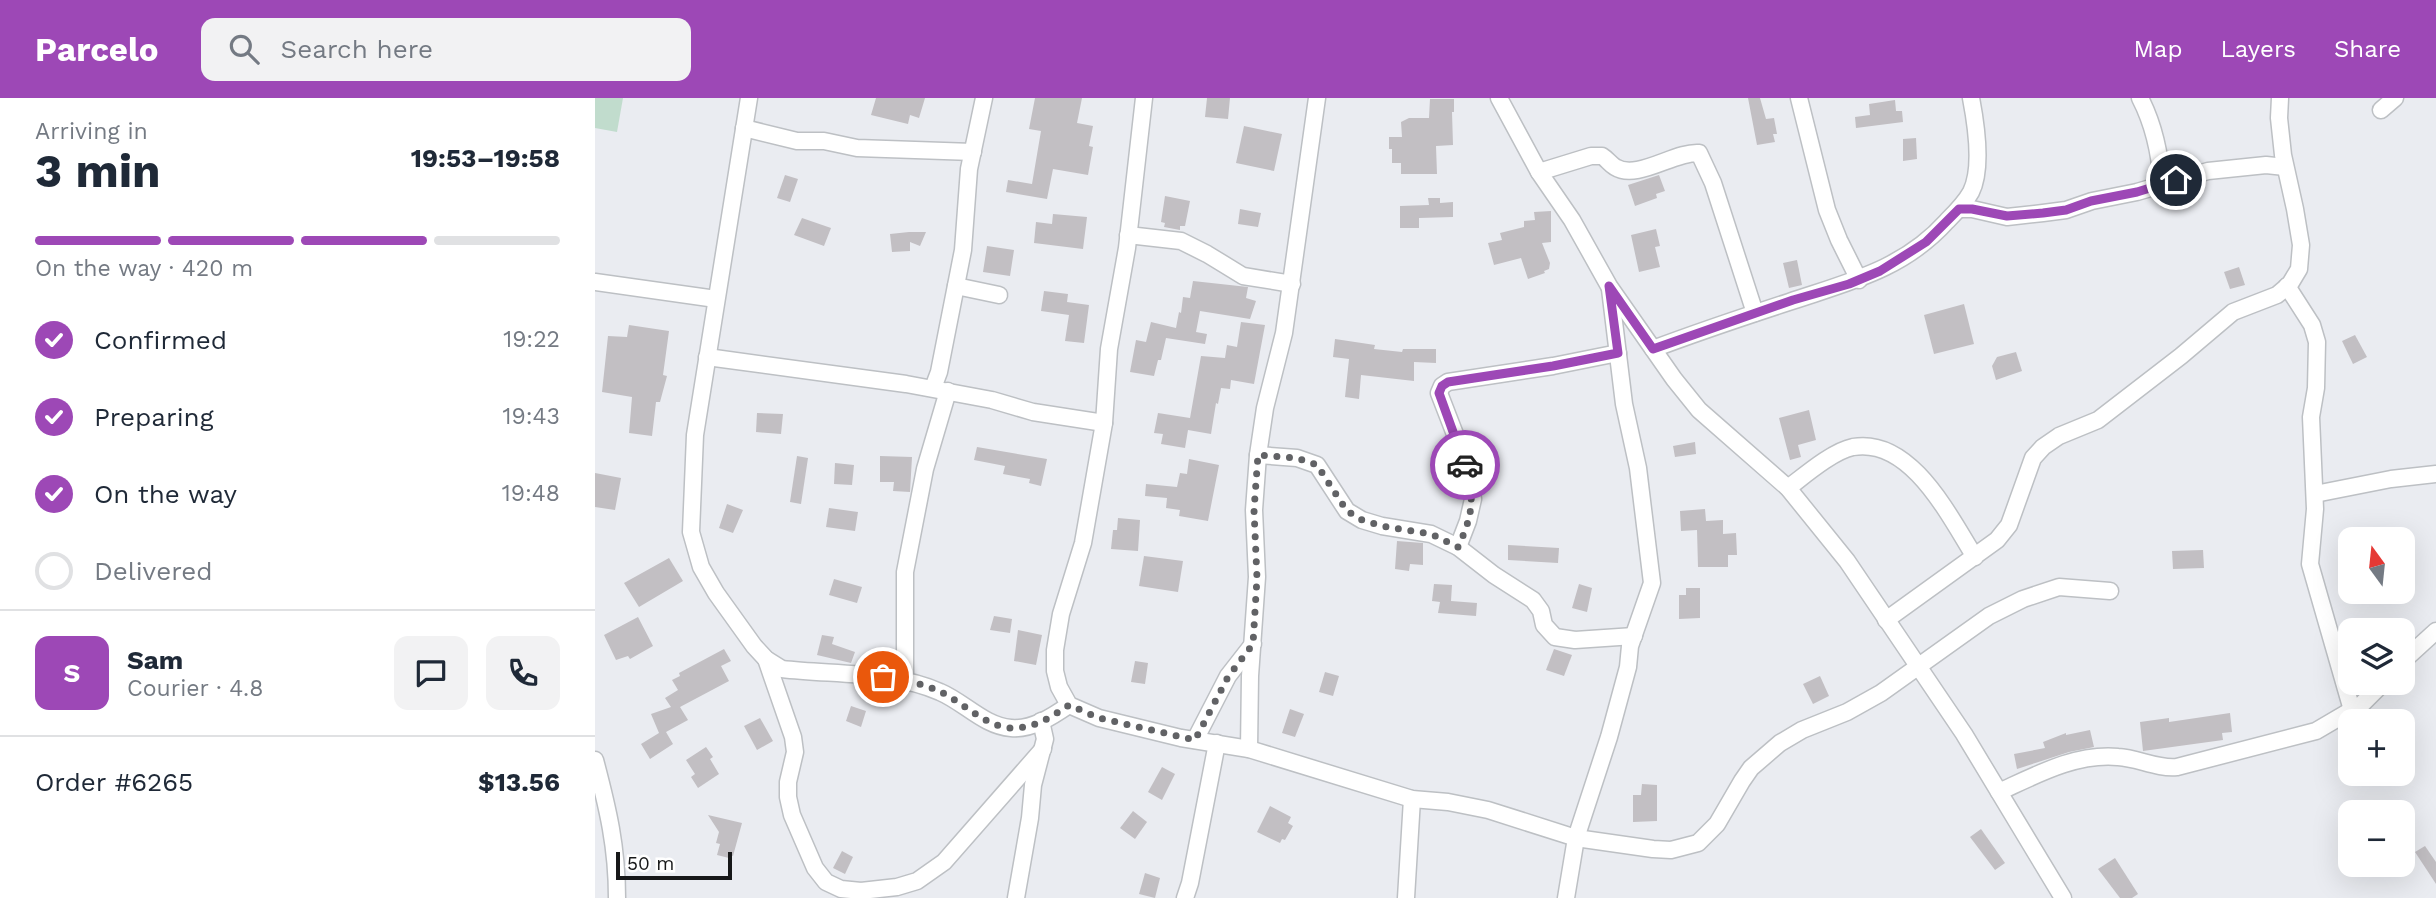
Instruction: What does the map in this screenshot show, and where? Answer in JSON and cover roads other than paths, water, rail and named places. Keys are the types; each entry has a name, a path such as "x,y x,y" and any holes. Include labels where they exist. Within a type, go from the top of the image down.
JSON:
{"street":[{"path":"749,98 695,435 691,532 701,567 716,593 766,659 793,737 795,752 788,782 792,815 815,868 826,882 841,889 860,891 897,887 917,881 944,862 1043,749"},
{"path":"905,681 905,572 940,390 939,372 963,250 969,169 984,98"},
{"path":"1144,98 1128,235 1109,349 1104,423 1083,543 1061,614 1055,650 1055,671 1059,687 1069,705 1099,718 1195,740 1249,749 1412,799 1448,802 1487,810 1576,838 1653,849 1678,849 1698,843 1717,824 1742,781 1765,755 1801,730 1856,707 1989,616 2023,599 2063,586 2109,591"},
{"path":"1249,749 1257,578 1254,510 1258,455 1265,408 1285,333 1317,98"},
{"path":"1800,98 1827,210 1859,279"},
{"path":"1653,349 1880,271 1926,242 1959,209 1971,192 1976,174 1975,119 1971,98"},
{"path":"2140,98 2149,116 2160,152 2162,184"},
{"path":"2381,110 2395,98"},
{"path":"1886,620 1997,540 2009,525 2033,458 2043,447 2059,436 2098,420 2233,312 2277,295 2287,286 2298,269 2301,245 2285,167 2278,100"},
{"path":"1505,101 1539,172 1572,220 1609,286 1653,349 1699,410 1788,488 1846,561 1957,724 2063,898"},
{"path":"744,128 797,141 824,141 857,148 972,152"},
{"path":"1539,172 1591,156 1602,156 1616,168 1635,170 1686,154 1699,153 1713,183 1755,313"},
{"path":"1959,209 2021,216 2066,210 2208,171 2266,164 2285,167"},
{"path":"1128,235 1181,241 1243,276 1291,284"},
{"path":"595,282 716,299"},
{"path":"956,286 999,295"},
{"path":"1566,898 1576,838 1609,737 1634,636 1652,583 1638,468 1624,404 1609,286"},
{"path":"2287,286 2312,324 2317,342 2316,388 2311,416 2315,494 2310,564 2352,709"},
{"path":"1458,547 1473,499 1458,442 1441,403 1439,393 1442,386 1448,382 1618,353"},
{"path":"707,357 940,390 992,400 1033,412 1104,423"},
{"path":"1788,488 1825,461 1851,447 1877,447 1894,454 1929,486 1975,557"},
{"path":"1258,455 1297,458 1317,465 1347,511 1354,516 1382,526 1431,534 1458,547 1533,600 1541,611 1544,625 1555,637 1575,640 1634,636"},
{"path":"2315,494 2391,479 2436,474"},
{"path":"2415,650 2436,631"},
{"path":"1195,740 1228,677 1253,644"},
{"path":"766,659 782,669 867,675 905,681 941,692 999,726 1013,729 1041,721 1069,705"},
{"path":"2354,709 2370,695"},
{"path":"1999,792 2067,762 2096,757 2119,757 2164,767 2195,763 2316,731 2338,718"},
{"path":"1016,898 1033,785 1045,740 1041,721"},
{"path":"1185,898 1217,743"},
{"path":"595,760 611,823 617,864 617,898"},
{"path":"1406,898 1412,799"}]}
